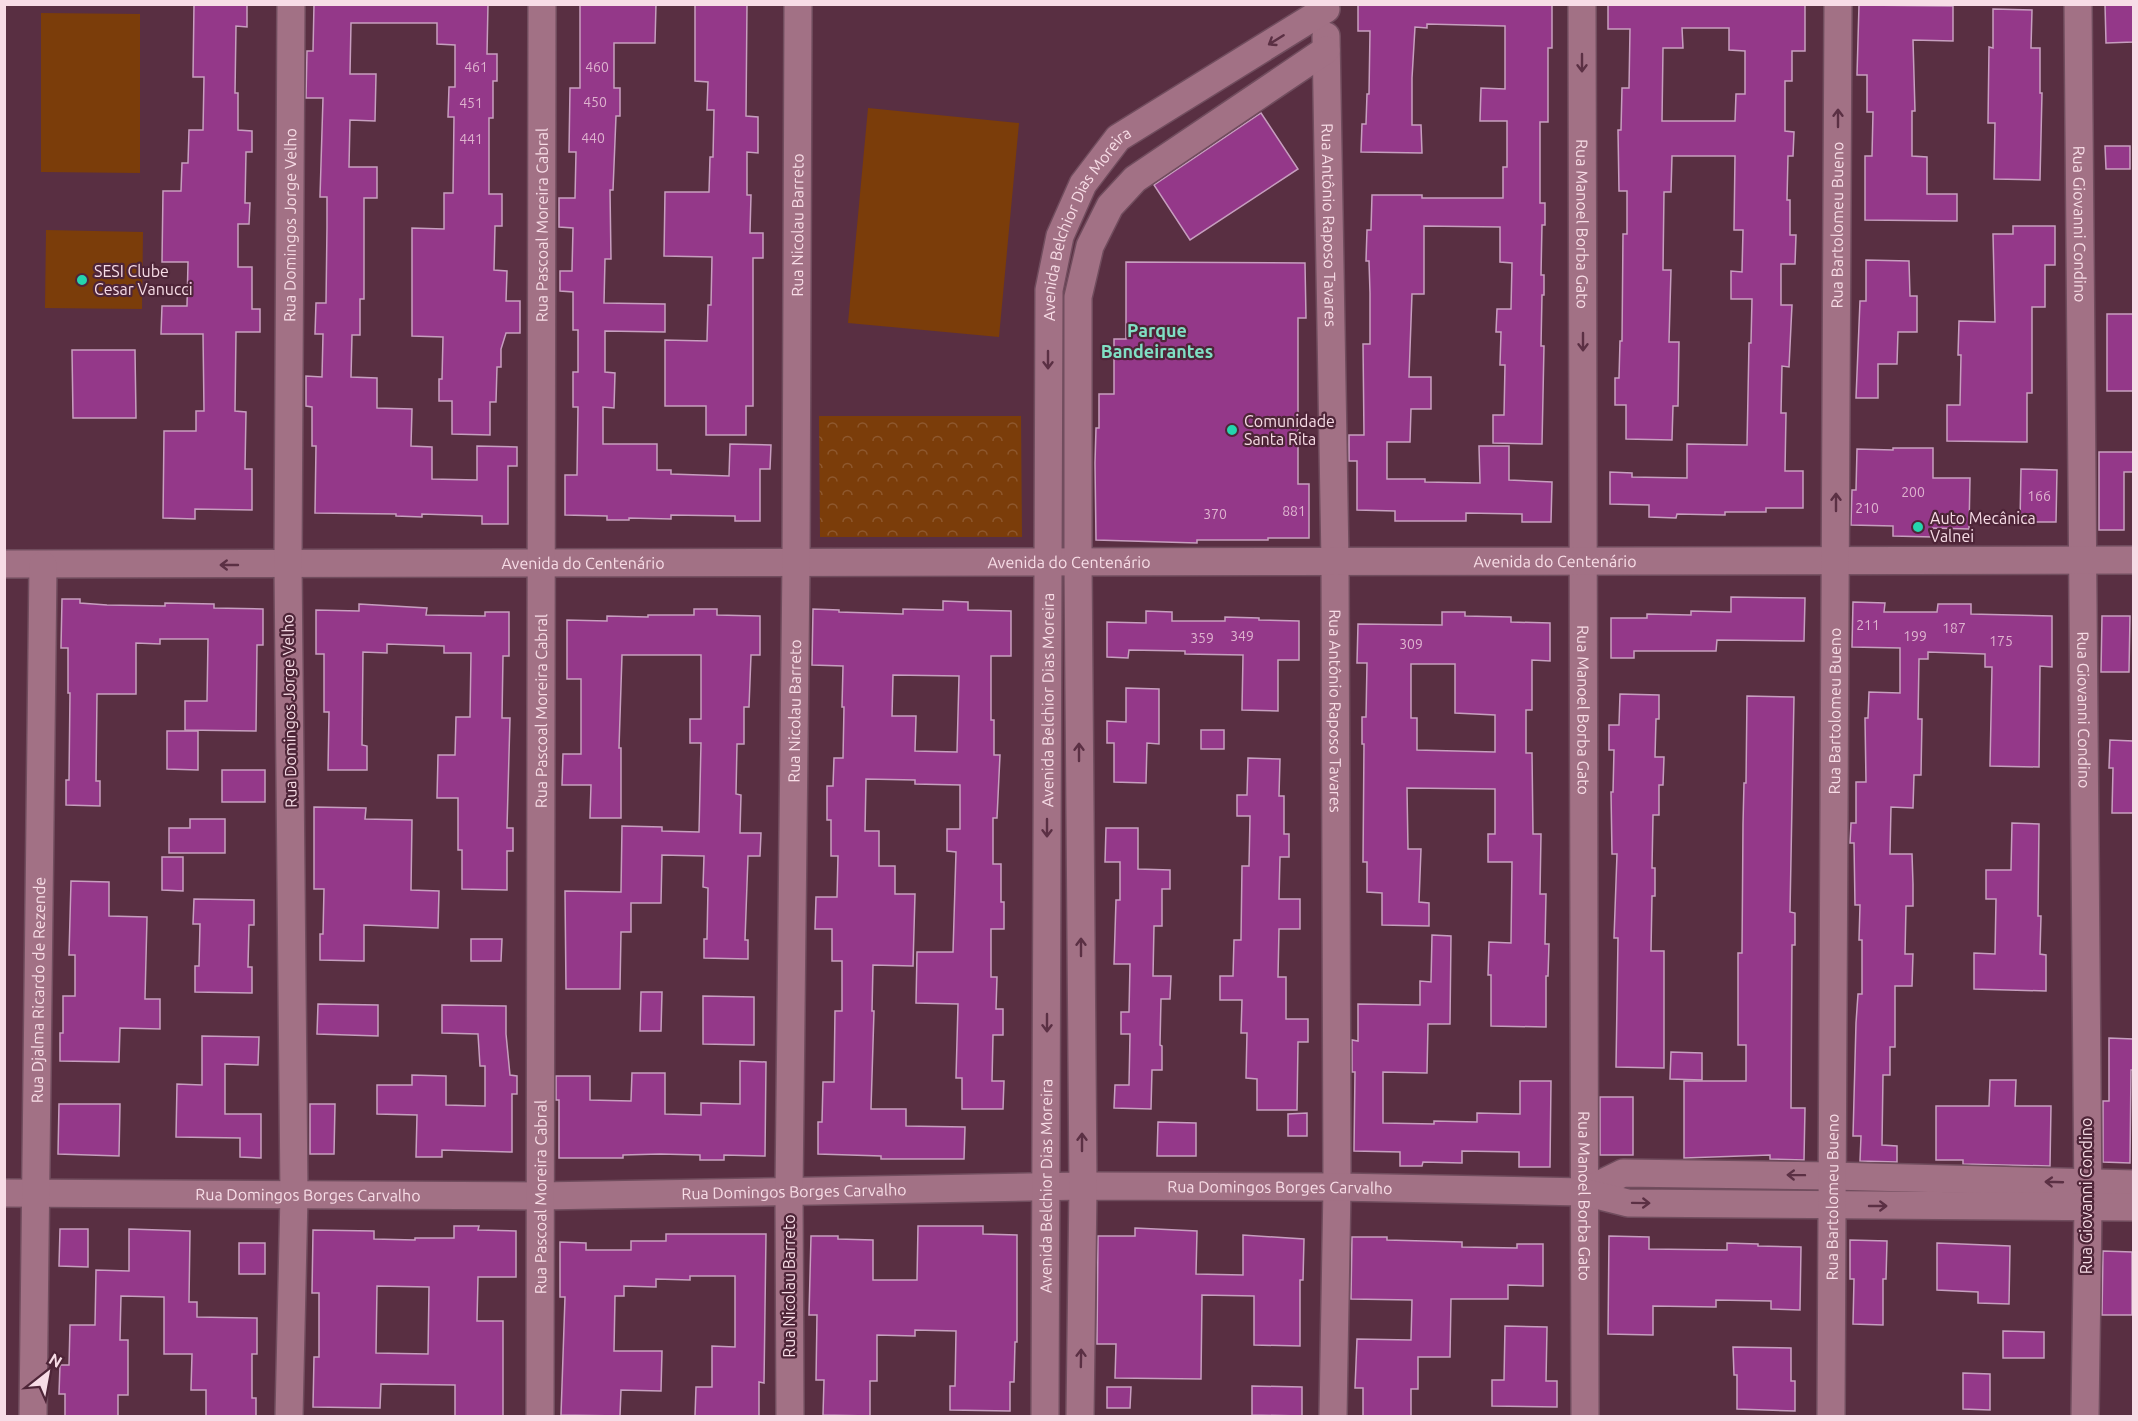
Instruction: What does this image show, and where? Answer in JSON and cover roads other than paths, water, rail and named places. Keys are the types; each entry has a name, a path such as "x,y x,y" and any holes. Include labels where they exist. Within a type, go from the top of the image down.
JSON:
{"street":[{"name":"Rua Domingos Jorge Velho","path":"289,1416 294,1195 288,564 291,4"},
{"name":"Rua Pascoal Moreira Cabral","path":"540,1416 542,4"},
{"name":"Rua Nicolau Barreto","path":"790,1416 789,1192 796,563 798,4"},
{"name":"Rua Manoel Borba Gato","path":"1582,4 1584,1416"},
{"name":"Rua Bartolomeu Bueno","path":"1831,1416 1838,4"},
{"name":"Rua Giovanni Condino","path":"2078,4 2087,1195 2085,1416"},
{"name":"Rua Antônio Raposo Tavares","path":"1326,7 1335,561 1337,1187 1334,1416"},
{"name":"Avenida Belchior Dias Moreira","path":"1045,1416 1049,290 1060,236 1083,184 1118,138 1326,7"},
{"name":"Avenida Belchior Dias Moreira","path":"1080,1416 1083,1186 1078,297 1090,246 1110,206 1135,179 1326,50"},
{"name":"Avenida do Centenário","path":"4,564 2133,560"},
{"name":"Rua Djalma Ricardo de Rezende","path":"33,1416 43,565"},
{"name":"Rua Domingos Borges Carvalho","path":"1584,1192 1623,1173 1832,1176 2087,1195 2133,1207"},
{"name":"Rua Domingos Borges Carvalho","path":"4,1193 541,1196 1083,1186 1337,1187 1584,1192 1628,1203 1832,1205 2087,1195 2133,1184"}],"place":[{"name":"SESI Clube Cesar Vanucci","path":"82,280"},
{"name":"Comunidade Santa Rita","path":"1232,430"},
{"name":"Auto Mecânica Valnei","path":"1918,527"}],"district":[{"name":"Parque Bandeirantes","path":"1157,341"}]}
